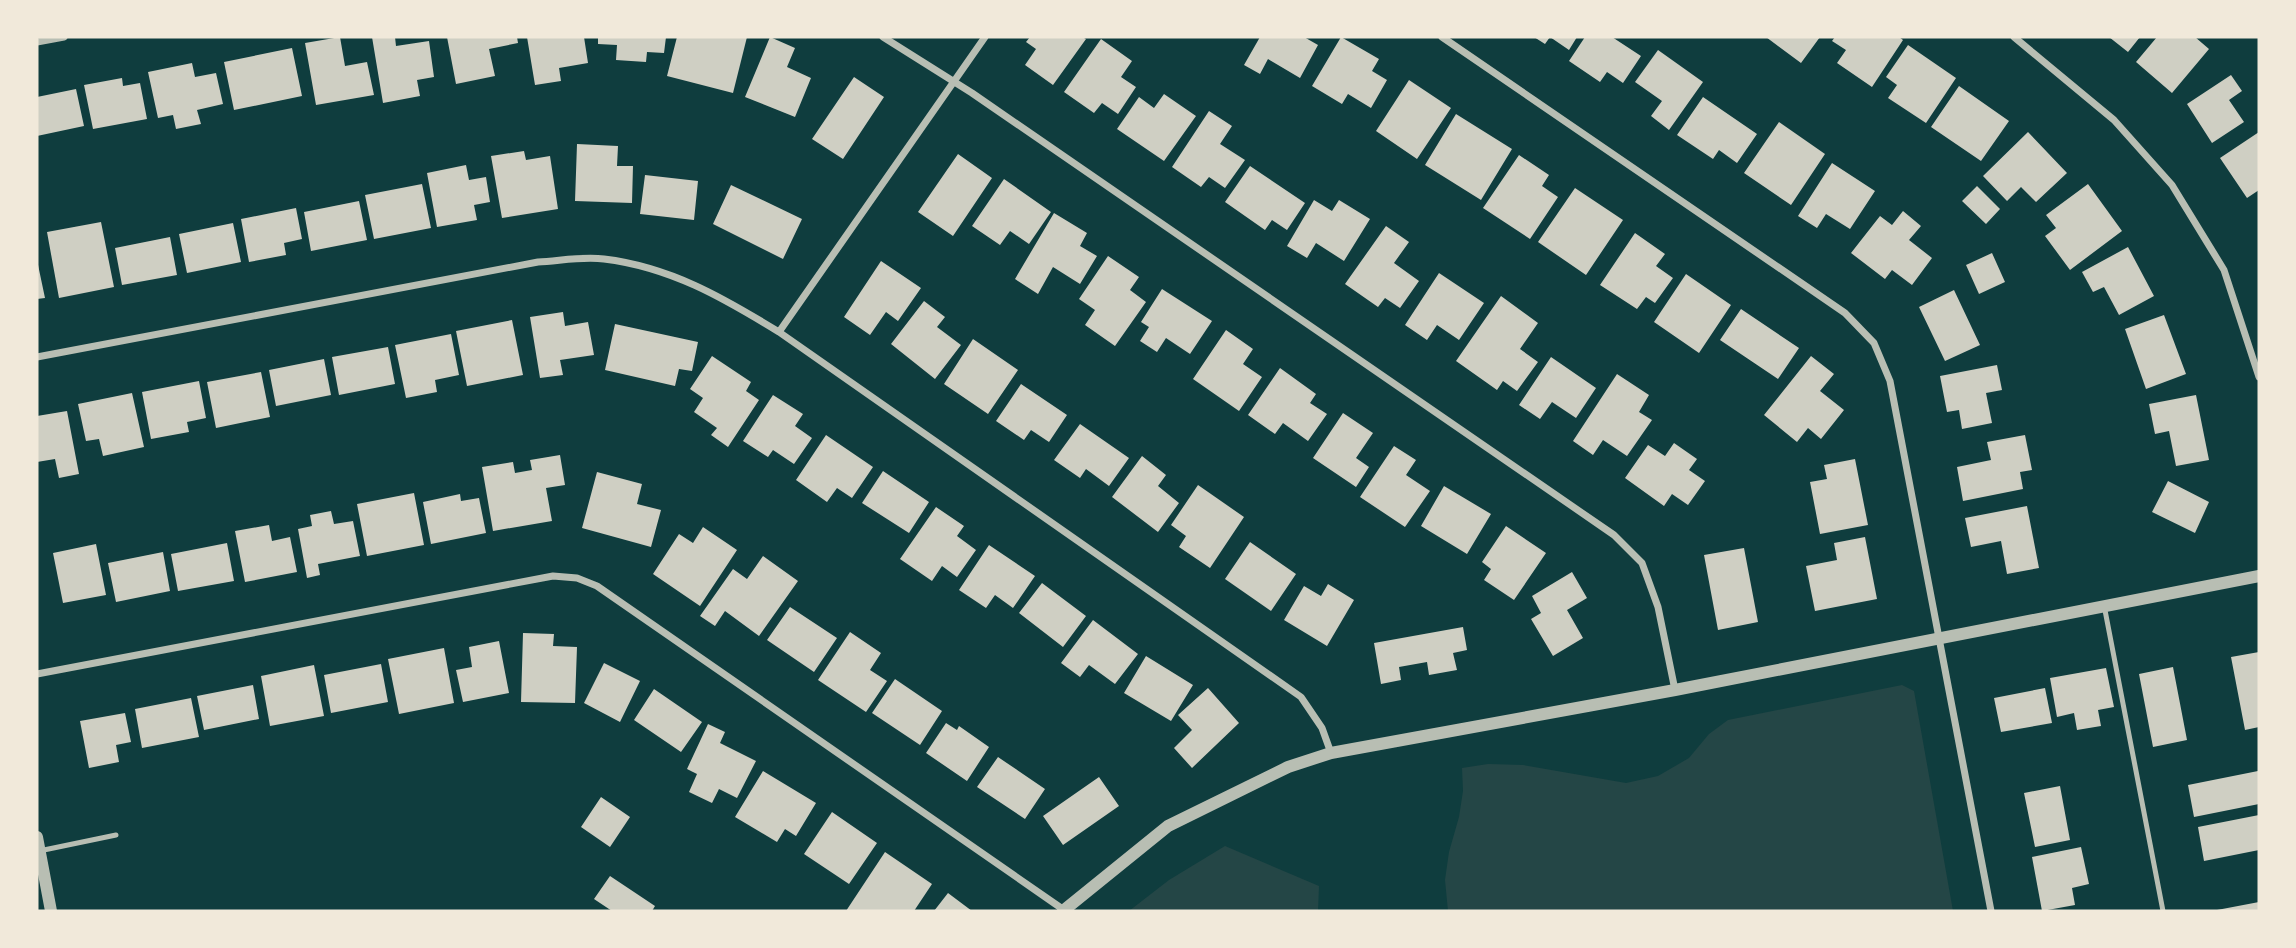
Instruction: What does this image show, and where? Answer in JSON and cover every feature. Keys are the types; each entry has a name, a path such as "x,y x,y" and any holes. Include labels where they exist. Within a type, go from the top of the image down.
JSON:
{"street":[{"path":"37,42 64,37"},
{"path":"883,37 955,81 1614,534 1642,563 1658,607 1675,690"},
{"path":"779,332 985,37"},
{"path":"1442,37 1844,313 1874,343 1890,381 1991,911"},
{"path":"2019,38 2114,120 2172,185 2224,270 2259,377"},
{"path":"37,357 538,262 601,258 656,268 719,295 779,332 1301,697 1322,728 1331,752"},
{"path":"37,674 553,576 577,578 597,586 1064,910 1168,825 1288,767 1331,752 1675,690 2259,576"},
{"path":"37,837 51,911"}],"lane":[{"path":"2104,605 2163,911"},
{"path":"39,851 116,835"}],"shaded area":[{"path":"1902,685 1914,691 1953,911 1448,911 1445,880 1463,791 1462,768 1488,764 1523,765 1626,783 1658,776 1689,758 1709,734 1728,720"},
{"path":"1225,846 1319,886 1318,911 1129,911 1169,880"}],"building":[{"path":"340,37 345,66 367,62 374,95 316,105 305,43"},
{"path":"372,37 395,37 396,46 429,41 434,77 417,80 420,96 383,103"},
{"path":"447,37 517,37 518,43 489,49 495,76 456,84"},
{"path":"527,37 584,37 588,63 559,68 561,81 535,85"},
{"path":"598,37 666,37 664,53 647,52 646,62 616,60 617,45 598,44"},
{"path":"677,37 747,37 733,93 667,76"},
{"path":"770,37 795,48 787,67 811,78 795,117 745,97"},
{"path":"1030,37 1086,39 1053,85 1025,65 1036,49 1026,42"},
{"path":"1260,37 1304,37 1318,45 1300,78 1268,59 1260,74 1244,65"},
{"path":"1341,37 1379,59 1372,71 1387,80 1371,108 1348,94 1342,104 1312,86"},
{"path":"1534,37 1550,37 1545,44"},
{"path":"1550,37 1577,37 1569,50"},
{"path":"1585,37 1612,37 1641,56 1623,83 1607,72 1600,82 1569,61"},
{"path":"1766,37 1820,37 1801,63"},
{"path":"1835,37 1899,37 1903,40 1872,87 1837,63 1846,50 1832,41"},
{"path":"2109,37 2140,37 2128,52"},
{"path":"2157,37 2195,37 2209,49 2172,93 2136,62"},
{"path":"1101,39 1132,61 1121,77 1136,87 1118,114 1102,103 1094,113 1064,92"},
{"path":"1908,45 1956,78 1926,123 1888,98 1897,85 1886,77"},
{"path":"292,48 302,96 234,110 224,62"},
{"path":"1658,50 1703,82 1669,130 1651,116 1662,101 1635,82"},
{"path":"192,63 195,77 216,73 223,104 197,110 201,124 176,129 173,115 158,118 148,72"},
{"path":"2231,75 2242,91 2229,100 2244,122 2212,143 2187,104"},
{"path":"854,77 884,97 843,159 812,139"},
{"path":"122,78 123,86 140,83 147,119 93,129 84,85"},
{"path":"1409,80 1451,108 1417,159 1376,131"},
{"path":"1959,86 2009,121 1981,161 1931,127"},
{"path":"76,89 84,126 37,136 37,97"},
{"path":"1164,94 1196,116 1164,161 1117,129 1139,97 1154,108"},
{"path":"1703,97 1757,134 1737,163 1719,150 1713,159 1677,135"},
{"path":"1209,111 1232,126 1220,144 1245,160 1225,188 1209,177 1201,187 1172,167"},
{"path":"1456,114 1512,149 1481,200 1425,165"},
{"path":"1779,122 1825,154 1791,205 1744,173"},
{"path":"2028,132 2067,173 2036,202 2021,187 2007,201 1983,176"},
{"path":"2259,132 2259,190 2247,198 2220,158"},
{"path":"577,144 618,146 617,166 633,166 632,203 575,201"},
{"path":"524,151 526,160 550,156 558,209 502,218 491,156"},
{"path":"958,154 992,178 953,236 918,212"},
{"path":"1519,155 1549,175 1542,186 1558,197 1530,239 1483,208"},
{"path":"1832,163 1875,191 1850,229 1826,214 1817,228 1798,216"},
{"path":"466,165 469,180 486,177 490,202 474,205 477,220 437,227 427,173"},
{"path":"1250,166 1305,203 1287,230 1272,220 1265,230 1225,202"},
{"path":"645,175 698,181 694,220 640,214"},
{"path":"1004,179 1051,212 1029,244 1010,231 1000,245 972,226"},
{"path":"422,184 431,228 374,239 365,195"},
{"path":"2088,184 2122,231 2070,270 2045,236 2056,228 2046,215"},
{"path":"731,185 802,219 783,259 713,224"},
{"path":"1977,186 2000,209 1986,224 1962,201"},
{"path":"1575,188 1623,220 1586,275 1538,242"},
{"path":"1314,200 1332,211 1339,200 1370,219 1344,261 1316,243 1307,258 1287,246"},
{"path":"359,201 367,240 311,251 304,212"},
{"path":"296,208 302,239 284,243 286,255 249,262 241,219"},
{"path":"1903,211 1921,226 1909,240 1932,258 1912,285 1892,270 1885,279 1851,253 1880,216 1892,225"},
{"path":"1054,213 1087,233 1080,246 1097,256 1080,284 1053,267 1038,294 1015,279"},
{"path":"101,222 114,287 59,298 47,232"},
{"path":"233,223 241,262 187,273 179,234"},
{"path":"1386,226 1409,242 1394,263 1419,281 1400,308 1385,298 1378,307 1345,284"},
{"path":"1635,233 1665,254 1656,266 1673,278 1655,303 1646,297 1637,309 1600,285"},
{"path":"170,237 177,275 122,285 115,248"},
{"path":"2128,247 2154,296 2119,315 2104,287 2093,292 2082,272"},
{"path":"1992,253 2005,282 1979,294 1966,265"},
{"path":"1108,256 1139,277 1130,290 1146,302 1115,346 1085,325 1095,310 1079,299"},
{"path":"37,260 45,298 37,299"},
{"path":"881,261 921,288 898,321 886,312 870,335 844,317"},
{"path":"1439,273 1484,303 1459,340 1437,325 1427,340 1405,325"},
{"path":"1686,274 1731,305 1699,353 1654,322"},
{"path":"1162,289 1212,321 1190,354 1166,338 1157,352 1140,341 1149,327 1141,322"},
{"path":"1954,290 1980,345 1945,361 1919,307"},
{"path":"1501,296 1538,323 1520,349 1538,362 1517,391 1503,381 1497,390 1456,361"},
{"path":"924,301 945,317 937,327 961,345 935,379 891,344"},
{"path":"1741,309 1799,348 1778,379 1720,340"},
{"path":"563,312 565,326 588,322 594,355 560,360 563,375 540,378 530,317"},
{"path":"2164,315 2186,374 2146,389 2125,329"},
{"path":"512,320 523,375 467,386 456,331"},
{"path":"615,324 698,342 692,371 679,369 675,386 605,370"},
{"path":"1226,330 1253,349 1243,364 1262,377 1239,411 1193,379"},
{"path":"451,334 459,375 435,380 437,392 406,398 395,345"},
{"path":"973,339 1018,370 988,414 944,384"},
{"path":"388,347 395,384 339,395 332,357"},
{"path":"712,356 751,382 746,391 759,400 728,447 711,435 717,428 694,412 703,398 690,389"},
{"path":"1811,356 1834,374 1820,391 1844,410 1821,439 1808,428 1797,442 1764,415"},
{"path":"1551,357 1596,388 1576,418 1552,402 1540,419 1519,405"},
{"path":"324,359 331,395 276,406 269,370"},
{"path":"1997,365 2002,390 1986,393 1992,423 1962,429 1959,410 1947,412 1940,376"},
{"path":"1280,368 1316,394 1310,403 1327,414 1308,441 1283,423 1275,434 1248,415"},
{"path":"261,372 270,417 216,428 207,382"},
{"path":"1617,374 1649,395 1639,412 1652,420 1627,456 1603,440 1593,455 1573,441"},
{"path":"199,381 206,418 187,422 189,432 151,439 142,392"},
{"path":"1021,384 1067,415 1049,442 1031,430 1024,440 996,421"},
{"path":"132,393 144,447 103,456 99,439 86,441 78,404"},
{"path":"773,395 803,414 795,426 812,438 794,464 773,450 768,457 743,441"},
{"path":"2196,395 2209,460 2176,466 2169,431 2155,434 2149,404"},
{"path":"67,411 79,474 59,478 55,459 37,462 37,416"},
{"path":"1343,413 1373,433 1356,458 1369,467 1356,487 1313,458"},
{"path":"1080,424 1129,458 1109,486 1086,469 1080,478 1054,460"},
{"path":"826,435 873,467 852,498 837,488 827,502 796,480"},
{"path":"2025,435 2032,470 2020,472 2023,489 1963,501 1957,467 1991,460 1987,442"},
{"path":"1674,443 1697,459 1689,470 1705,481 1688,505 1672,494 1664,506 1625,478 1648,445 1665,456"},
{"path":"1394,446 1416,460 1406,475 1430,491 1405,527 1360,497"},
{"path":"560,455 565,485 546,488 552,521 493,531 482,467 513,462 515,473 532,470 530,460"},
{"path":"1142,456 1166,475 1158,486 1179,503 1158,532 1112,497"},
{"path":"1855,459 1868,525 1820,534 1810,482 1827,479 1824,465"},
{"path":"883,471 929,502 909,533 862,503"},
{"path":"597,472 642,484 637,504 661,510 651,547 582,528"},
{"path":"2168,481 2209,502 2195,533 2152,512"},
{"path":"1198,485 1244,517 1210,568 1179,547 1186,536 1171,525"},
{"path":"1444,486 1491,514 1467,554 1421,526"},
{"path":"414,493 424,545 367,556 357,504"},
{"path":"460,494 461,501 479,498 486,533 431,544 423,502"},
{"path":"2027,506 2039,568 2007,574 2001,541 1971,547 1965,518"},
{"path":"936,507 964,526 957,536 976,550 957,577 942,566 932,581 900,559"},
{"path":"331,511 334,524 353,521 360,556 318,564 320,575 307,578 298,529 312,526 310,515"},
{"path":"269,525 272,541 290,537 297,572 245,582 235,531"},
{"path":"1506,526 1546,553 1514,600 1484,580 1491,569 1482,562"},
{"path":"703,527 737,550 700,606 653,574 679,534 693,543"},
{"path":"1865,537 1877,599 1815,611 1806,566 1837,560 1834,543"},
{"path":"1250,542 1296,574 1271,611 1225,579"},
{"path":"227,543 234,581 178,591 171,554"},
{"path":"96,544 106,595 63,603 53,553"},
{"path":"989,545 1035,576 1013,608 995,595 986,608 959,590"},
{"path":"1744,548 1758,622 1718,630 1704,555"},
{"path":"163,552 170,591 116,602 108,563"},
{"path":"763,556 798,581 759,636 725,611 715,626 700,616 733,569 747,579"},
{"path":"1572,572 1587,598 1567,610 1583,638 1553,656 1531,619 1541,613 1532,596"},
{"path":"1042,583 1086,616 1063,647 1019,613"},
{"path":"1328,584 1354,600 1327,646 1284,620 1304,586 1321,596"},
{"path":"790,607 837,638 814,672 767,640"},
{"path":"1093,620 1138,654 1115,684 1089,665 1080,677 1061,663"},
{"path":"1463,627 1467,650 1453,653 1457,670 1429,675 1427,662 1399,667 1401,680 1381,684 1374,643"},
{"path":"850,632 881,653 870,670 887,681 866,712 818,680"},
{"path":"523,633 554,634 553,646 577,647 575,703 521,702"},
{"path":"499,641 509,693 463,702 456,670 472,667 469,647"},
{"path":"444,648 454,703 399,714 388,659"},
{"path":"2259,652 2259,727 2245,730 2231,657"},
{"path":"1146,656 1193,685 1171,721 1124,693"},
{"path":"604,663 640,681 620,722 584,703"},
{"path":"381,664 388,702 331,713 324,675"},
{"path":"314,665 324,716 270,726 261,676"},
{"path":"2173,667 2187,740 2153,747 2139,674"},
{"path":"2106,668 2114,707 2098,710 2101,726 2077,730 2074,713 2057,717 2050,678"},
{"path":"895,679 942,711 920,745 872,713"},
{"path":"253,685 259,719 204,730 197,696"},
{"path":"1208,688 1239,723 1192,768 1174,748 1192,730 1178,715"},
{"path":"2045,688 2052,723 2001,732 1994,698"},
{"path":"654,689 702,722 681,752 634,720"},
{"path":"191,698 199,737 142,748 135,709"},
{"path":"125,713 131,742 116,745 119,762 89,768 80,721"},
{"path":"946,723 957,730 959,726 989,747 967,781 926,753"},
{"path":"708,724 725,732 720,743 756,761 737,798 719,789 712,803 689,792 697,774 687,769"},
{"path":"998,757 1045,789 1025,819 977,787"},
{"path":"763,771 816,803 796,836 785,829 777,842 735,817"},
{"path":"2258,771 2259,804 2194,817 2188,785"},
{"path":"1099,777 1119,806 1063,845 1043,816"},
{"path":"2060,786 2070,840 2035,847 2024,793"},
{"path":"601,797 630,817 610,847 581,827"},
{"path":"832,812 877,843 849,884 804,854"},
{"path":"2259,815 2259,850 2204,861 2198,827"},
{"path":"2081,847 2089,884 2072,888 2075,905 2042,911 2032,857"},
{"path":"885,852 932,884 914,911 846,911"},
{"path":"610,876 655,906 652,911 612,911 594,899"},
{"path":"948,893 972,911 934,911"},
{"path":"2259,902 2259,911 2217,911 2217,910"}]}
